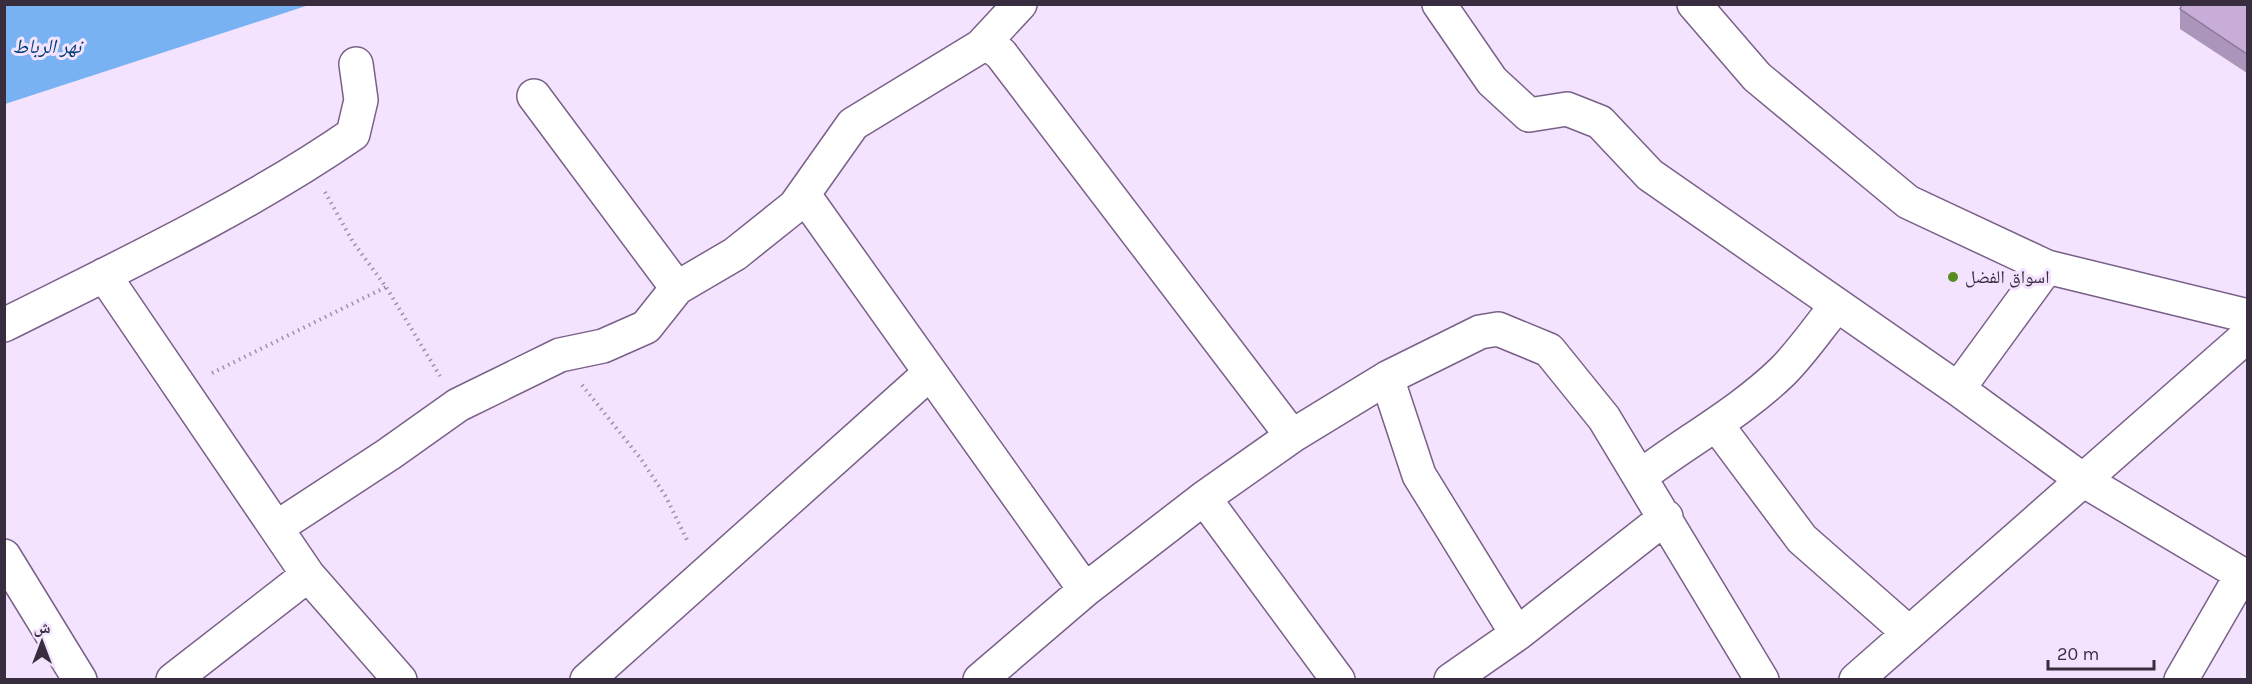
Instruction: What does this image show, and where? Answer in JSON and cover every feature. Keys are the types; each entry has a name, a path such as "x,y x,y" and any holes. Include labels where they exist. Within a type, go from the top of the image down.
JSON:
{"street":[{"path":"276,528 390,454 458,405 560,355 603,346 646,327 677,288 735,254 795,206 853,124 981,46 1020,4"},
{"path":"1438,4 1492,81 1529,116 1567,109 1600,122 1650,175 1958,389 2083,480 2244,577 2181,680"},
{"path":"1694,4 1757,77 1908,202 2047,267 2247,316"},
{"path":"981,46 991,46 1001,54 1292,436"},
{"path":"4,325 104,275 309,164 352,134 361,100 356,64"},
{"path":"534,96 677,288"},
{"path":"804,195 1085,590"},
{"path":"1958,389 2047,267"},
{"path":"104,275 308,575 400,680"},
{"path":"1641,476 1689,440 1716,424 1783,371 1836,306"},
{"path":"980,680 1085,590 1204,498 1292,436 1387,378 1480,332 1498,329 1549,350 1604,418 1666,517 1762,680"},
{"path":"1856,680 2247,334"},
{"path":"587,680 930,373"},
{"path":"1387,378 1419,475 1517,634"},
{"path":"1716,424 1803,539 1909,633"},
{"path":"1204,498 1338,680"},
{"path":"1450,680 1517,634 1666,517"},
{"path":"4,556 80,680"},
{"path":"173,680 308,575"}],"path":[{"path":"309,164 353,242 386,287 458,405"},
{"path":"181,388 386,287"},
{"path":"560,355 641,459 666,497 704,575"}],"water":[{"name":"نهر الرباط","path":"5,4 309,4 309,5 5,104"}],"building":[{"path":"2182,4 2247,4 2247,54 2180,9"}],"place":[{"name":"اسواق الفضل","path":"1953,277"}]}
